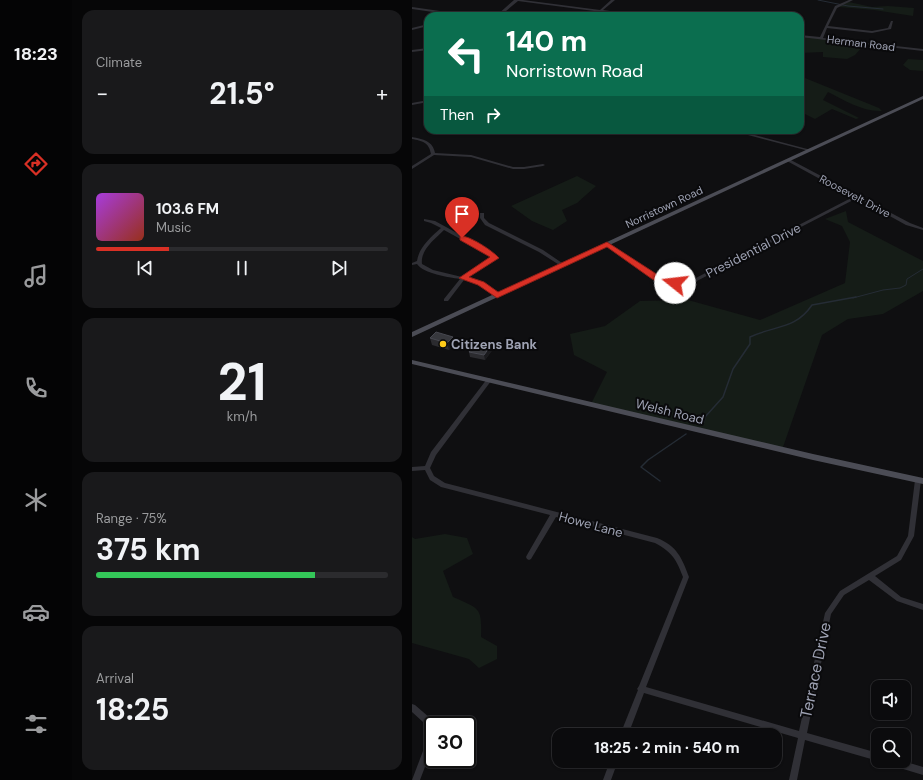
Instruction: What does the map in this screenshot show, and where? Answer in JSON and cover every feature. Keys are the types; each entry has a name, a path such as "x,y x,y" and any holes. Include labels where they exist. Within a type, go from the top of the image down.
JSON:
{"main road":[{"name":"Norristown Road","path":"412,335 923,97"},
{"name":"Welsh Road","path":"412,361 436,368 813,457 921,480"}],"street":[{"path":"503,12 517,0 609,12"},
{"path":"601,11 613,0"},
{"path":"821,38 839,4 851,0"},
{"path":"412,8 438,12"},
{"path":"826,27 878,32 889,29 892,22"},
{"path":"412,29 424,26"},
{"name":"Herman Road","path":"804,36 923,50"},
{"path":"412,51 424,50"},
{"path":"412,104 424,102"},
{"path":"747,134 809,150"},
{"path":"412,138 427,142 432,146 434,154"},
{"path":"412,168 434,154 471,156 513,168 543,165"},
{"name":"Roosevelt Drive","path":"788,160 908,224 923,229"},
{"name":"Presidential Drive","path":"607,244 663,281 675,283 691,282 856,197"},
{"path":"482,214 482,218 487,224 541,251 563,265"},
{"path":"426,220 433,222 488,252 496,258 489,260 463,278 446,300"},
{"path":"419,262 421,252 444,228"},
{"path":"412,264 419,262"},
{"path":"419,262 427,269 481,283 497,296"},
{"path":"412,469 427,468 433,454 489,380"},
{"name":"Howe Lane","path":"427,468 432,478 443,485 657,541 672,549 680,562 686,577 627,728"},
{"name":"Terrace Drive","path":"793,780 828,613 842,593 899,558 911,536 921,480"},
{"path":"529,557 554,514"},
{"path":"869,576 899,599 923,607"},
{"path":"641,689 871,755"},
{"path":"412,707 427,721 427,751 416,780"},
{"path":"911,767 923,771"},
{"path":"607,780 611,768"}],"shaded area":[{"path":"849,2 872,7 888,6 914,8 913,16 874,10 839,7"},
{"path":"804,36 865,44 855,55 847,59 823,57 823,52 804,53"},
{"path":"908,59 923,60 923,71 910,70 903,65"},
{"path":"804,78 879,108 882,111 861,108 828,92 823,100 859,118 856,119 832,109 815,119 804,114"},
{"path":"577,176 596,186 577,203 562,210 567,221 553,230 532,221 511,206"},
{"path":"846,211 848,222 923,261 923,291 883,314 848,319 822,335 782,450 591,404 607,372 574,355 570,334 605,326 640,301 688,300 760,320 845,283 850,242 842,226 825,219"},
{"path":"445,534 467,538 473,554 443,571 453,597 478,610 481,620 481,637 497,646 497,659 479,668 469,659 412,643 412,537 415,539"}],"building":[{"path":"436,332 453,337 447,343 430,338"},
{"path":"478,341 492,344 484,355 469,352"}],"waterway":[{"path":"818,0 848,6 883,9"},
{"path":"853,298 883,290 900,288 906,285 907,279 923,269"},
{"path":"695,423 704,422 705,417 723,397 733,369 750,344 750,337 792,323 799,319 812,305 856,297"},
{"path":"660,481 641,467 648,460 686,434"}],"place":[{"name":"Citizens Bank","path":"443,344"}],"route":[{"path":"462,238 496,258 489,260 463,278 481,283 497,296 607,244 655,277 663,281 675,283"}]}
